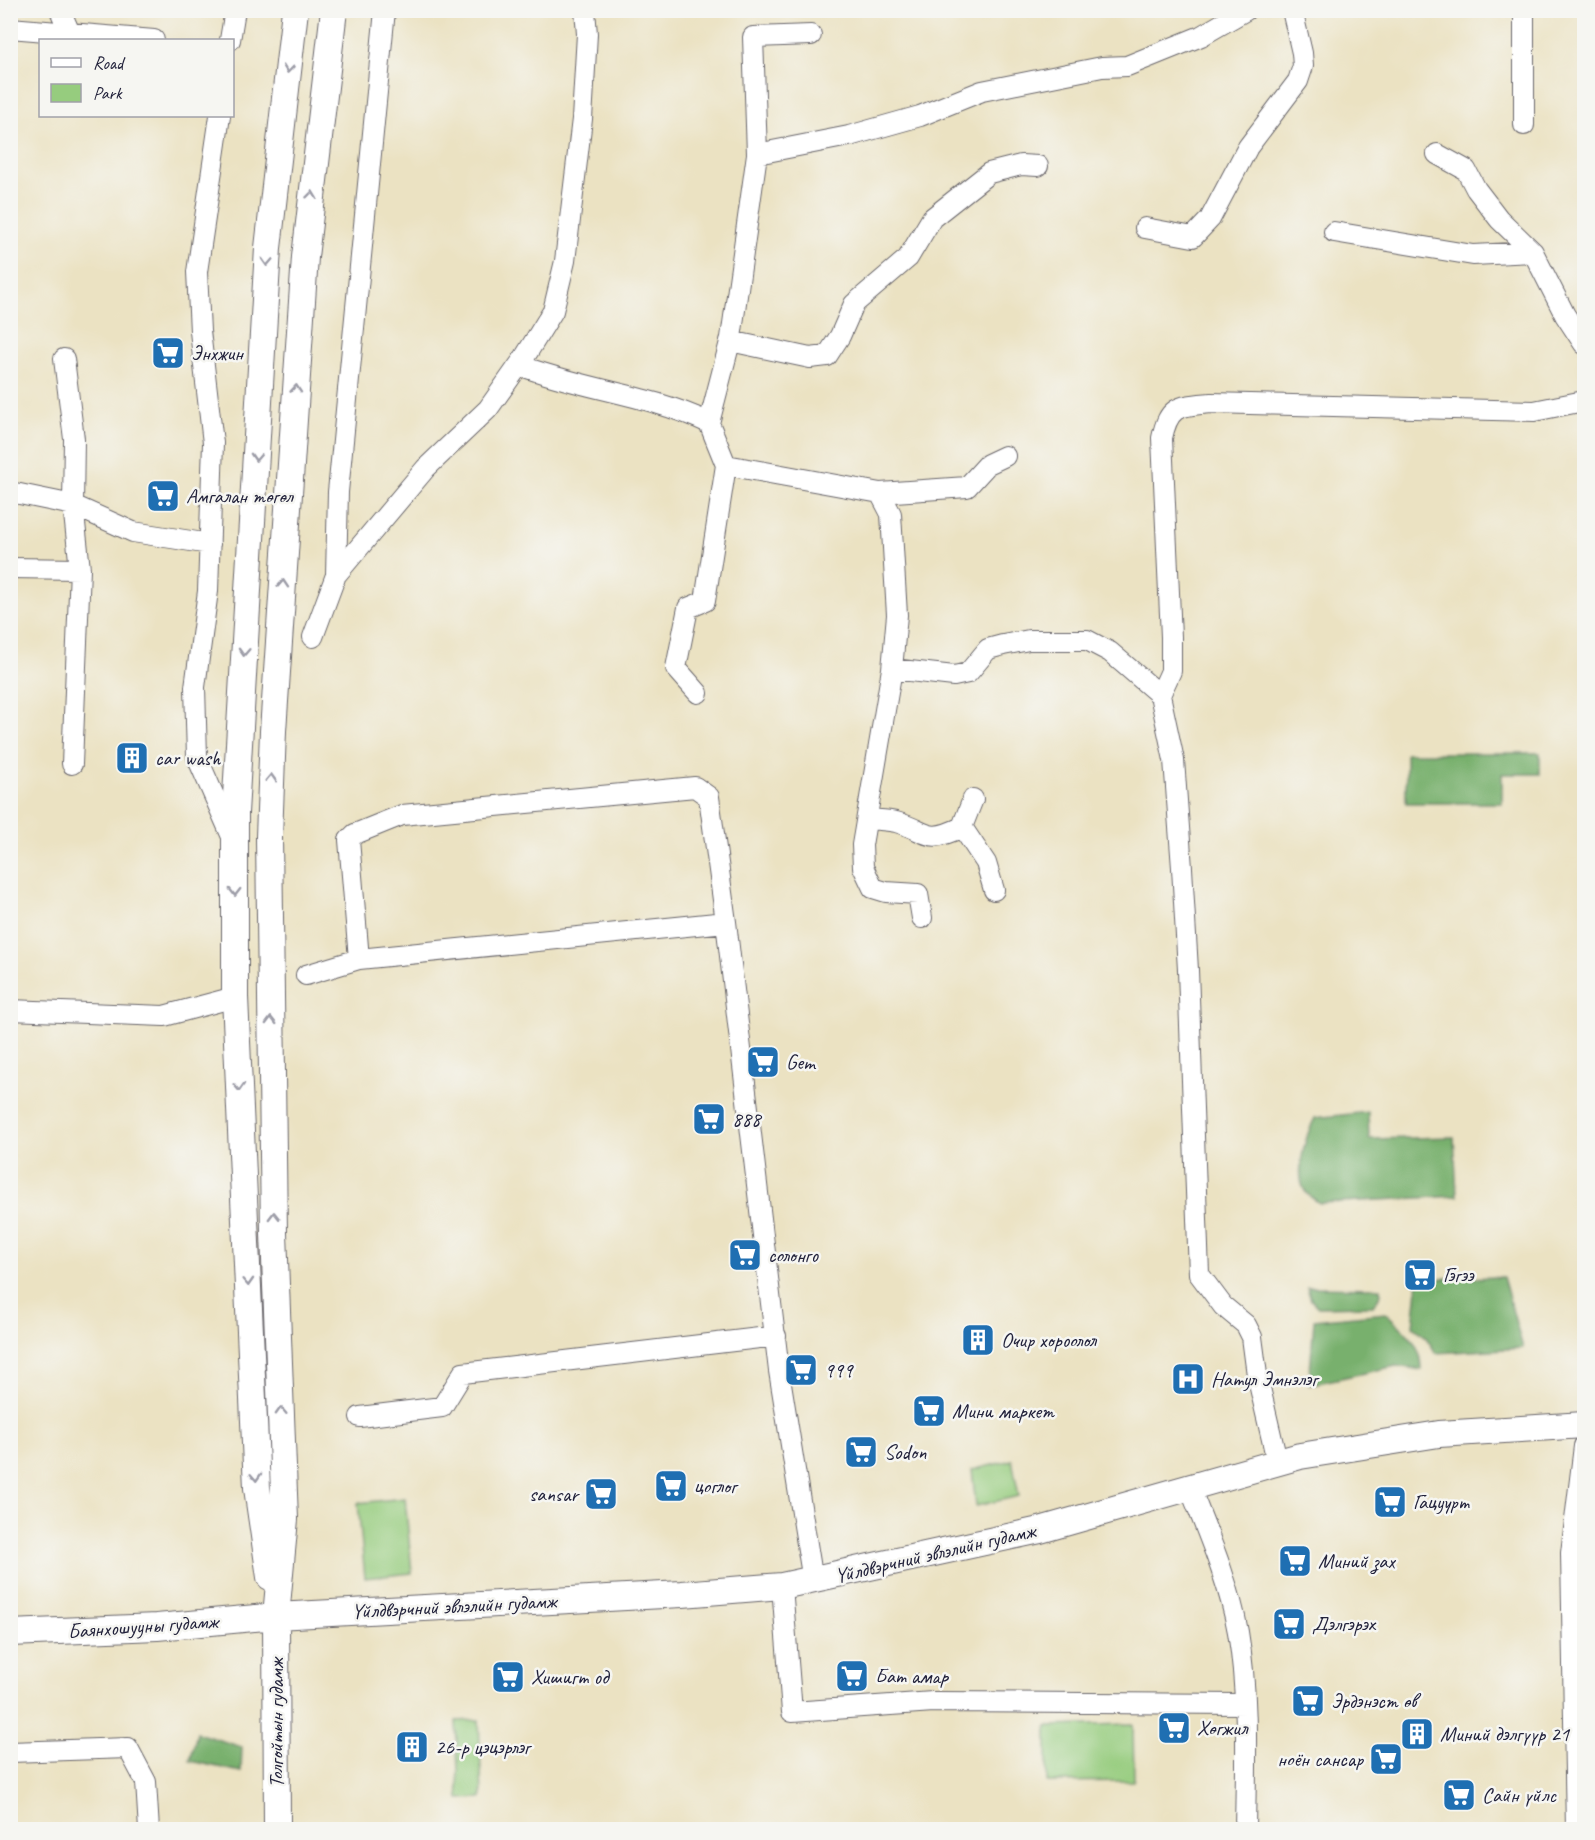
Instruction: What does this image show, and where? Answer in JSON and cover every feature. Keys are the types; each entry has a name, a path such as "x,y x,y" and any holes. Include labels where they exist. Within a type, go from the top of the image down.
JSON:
{"main road":[{"path":"276,1616 257,1488 235,997 235,845 268,248 295,10"},
{"path":"276,1616 285,1519 274,1233 269,837 273,731 305,257 334,10"},
{"name":"Үйлдвэрчний эвлэлийн гудамж","path":"276,1616 682,1594 782,1586 1011,1537 1190,1488 1277,1461 1439,1434 1584,1425"},
{"name":"Баянхошууны гудамж","path":"10,1633 157,1627 276,1616"},
{"name":"Толгойтын гудамж","path":"276,1616 277,1830"}],"street":[{"path":"60,10 70,33"},
{"path":"230,39 235,10"},
{"path":"313,637 336,575 338,492 385,10"},
{"path":"336,575 426,468 488,409 553,310 565,261 582,118 587,34 585,10"},
{"path":"757,154 838,138 900,122 982,91 1102,67 1127,66 1201,36 1246,10"},
{"path":"1144,228 1193,237 1210,219 1248,147 1298,81 1303,66 1302,53 1292,10"},
{"path":"1524,10 1524,125"},
{"path":"10,28 142,39"},
{"path":"698,693 676,668 688,608 705,601 726,465 709,423 730,341 757,154 753,37 811,36"},
{"path":"220,117 197,272 200,331 213,443 208,591 195,687 197,757 235,845"},
{"path":"1437,154 1466,170 1476,189 1499,219 1533,252 1565,315 1584,344"},
{"path":"730,341 810,358 827,356 840,336 854,304 908,258 932,218 989,173 1021,165 1038,166"},
{"path":"1334,232 1473,255 1533,252"},
{"path":"64,359 74,439 73,505 80,569 72,764"},
{"path":"519,365 550,377 689,413 709,423"},
{"path":"1277,1461 1257,1375 1252,1337 1246,1325 1223,1306 1199,1274 1188,970 1179,825 1174,760 1160,695 1171,671 1162,438 1166,418 1180,406 1211,403 1534,411 1584,401"},
{"path":"726,465 880,494 968,487 988,464 1005,456"},
{"path":"10,492 73,505 133,532 210,544"},
{"path":"880,494 891,514 897,615 892,669 862,845 863,867 873,888 886,892 918,894 922,918"},
{"path":"10,568 80,569"},
{"path":"892,669 954,676 969,673 988,649 1029,640 1087,640 1110,652 1160,695"},
{"path":"359,959 349,840 355,834 402,815 695,787 710,797 776,1336 800,1514 813,1581"},
{"path":"868,819 897,822 924,836 943,837 962,827 974,800"},
{"path":"962,827 986,863 994,890"},
{"path":"306,975 359,959 726,922"},
{"path":"10,1010 164,1016 235,997"},
{"path":"360,1417 442,1407 463,1373 776,1336"},
{"path":"1576,1830 1578,1595 1573,1527 1584,1446"},
{"path":"1190,1488 1230,1600 1238,1631 1245,1704 1245,1830"},
{"path":"782,1586 792,1712 933,1702 1245,1704"},
{"path":"10,1752 128,1748 146,1782 149,1830"}],"green space":[{"path":"1406,753 1540,753 1540,774 1502,774 1502,803 1406,803"},
{"path":"1368,1112 1369,1139 1454,1137 1457,1196 1320,1203 1308,1195 1302,1184 1302,1154 1315,1118"},
{"path":"1503,1277 1523,1348 1436,1353 1425,1336 1413,1326 1418,1279"},
{"path":"1307,1287 1380,1288 1381,1294 1373,1306 1318,1307 1311,1300"},
{"path":"1386,1313 1416,1345 1422,1370 1396,1366 1309,1385 1314,1320"},
{"path":"1012,1460 1019,1496 976,1506 972,1470"},
{"path":"405,1498 412,1573 365,1578 358,1503"},
{"path":"479,1720 482,1798 459,1799 456,1721"},
{"path":"1133,1724 1134,1781 1047,1782 1047,1726"},
{"path":"197,1733 242,1747 241,1772 190,1761"}],"place":[{"name":"Энхжин","path":"168,353"},
{"name":"Амгалан төгөл","path":"163,496"},
{"name":"car wash","path":"132,758"},
{"name":"Gem","path":"763,1062"},
{"name":"888","path":"709,1119"},
{"name":"солонго","path":"745,1255"},
{"name":"Гэгээ","path":"1420,1275"},
{"name":"Очир хороолол","path":"978,1340"},
{"name":"999","path":"801,1370"},
{"name":"Натул Эмнэлэг","path":"1188,1379"},
{"name":"Мини маркет","path":"929,1411"},
{"name":"Sodon","path":"861,1452"},
{"name":"цоглог","path":"671,1486"},
{"name":"sansar","path":"601,1494"},
{"name":"Гацуурт","path":"1390,1502"},
{"name":"Миний зах","path":"1295,1561"},
{"name":"Дэлгэрэх","path":"1289,1624"},
{"name":"Бат амар","path":"852,1676"},
{"name":"Хишигт од","path":"508,1677"},
{"name":"Эрдэнэст өв","path":"1308,1701"},
{"name":"Хөгжил","path":"1174,1728"},
{"name":"Миний дэлгүүр 21","path":"1417,1734"},
{"name":"26-р цэцэрлэг","path":"412,1747"},
{"name":"ноён сансар","path":"1386,1759"},
{"name":"Сайн үйлс","path":"1459,1795"}]}
